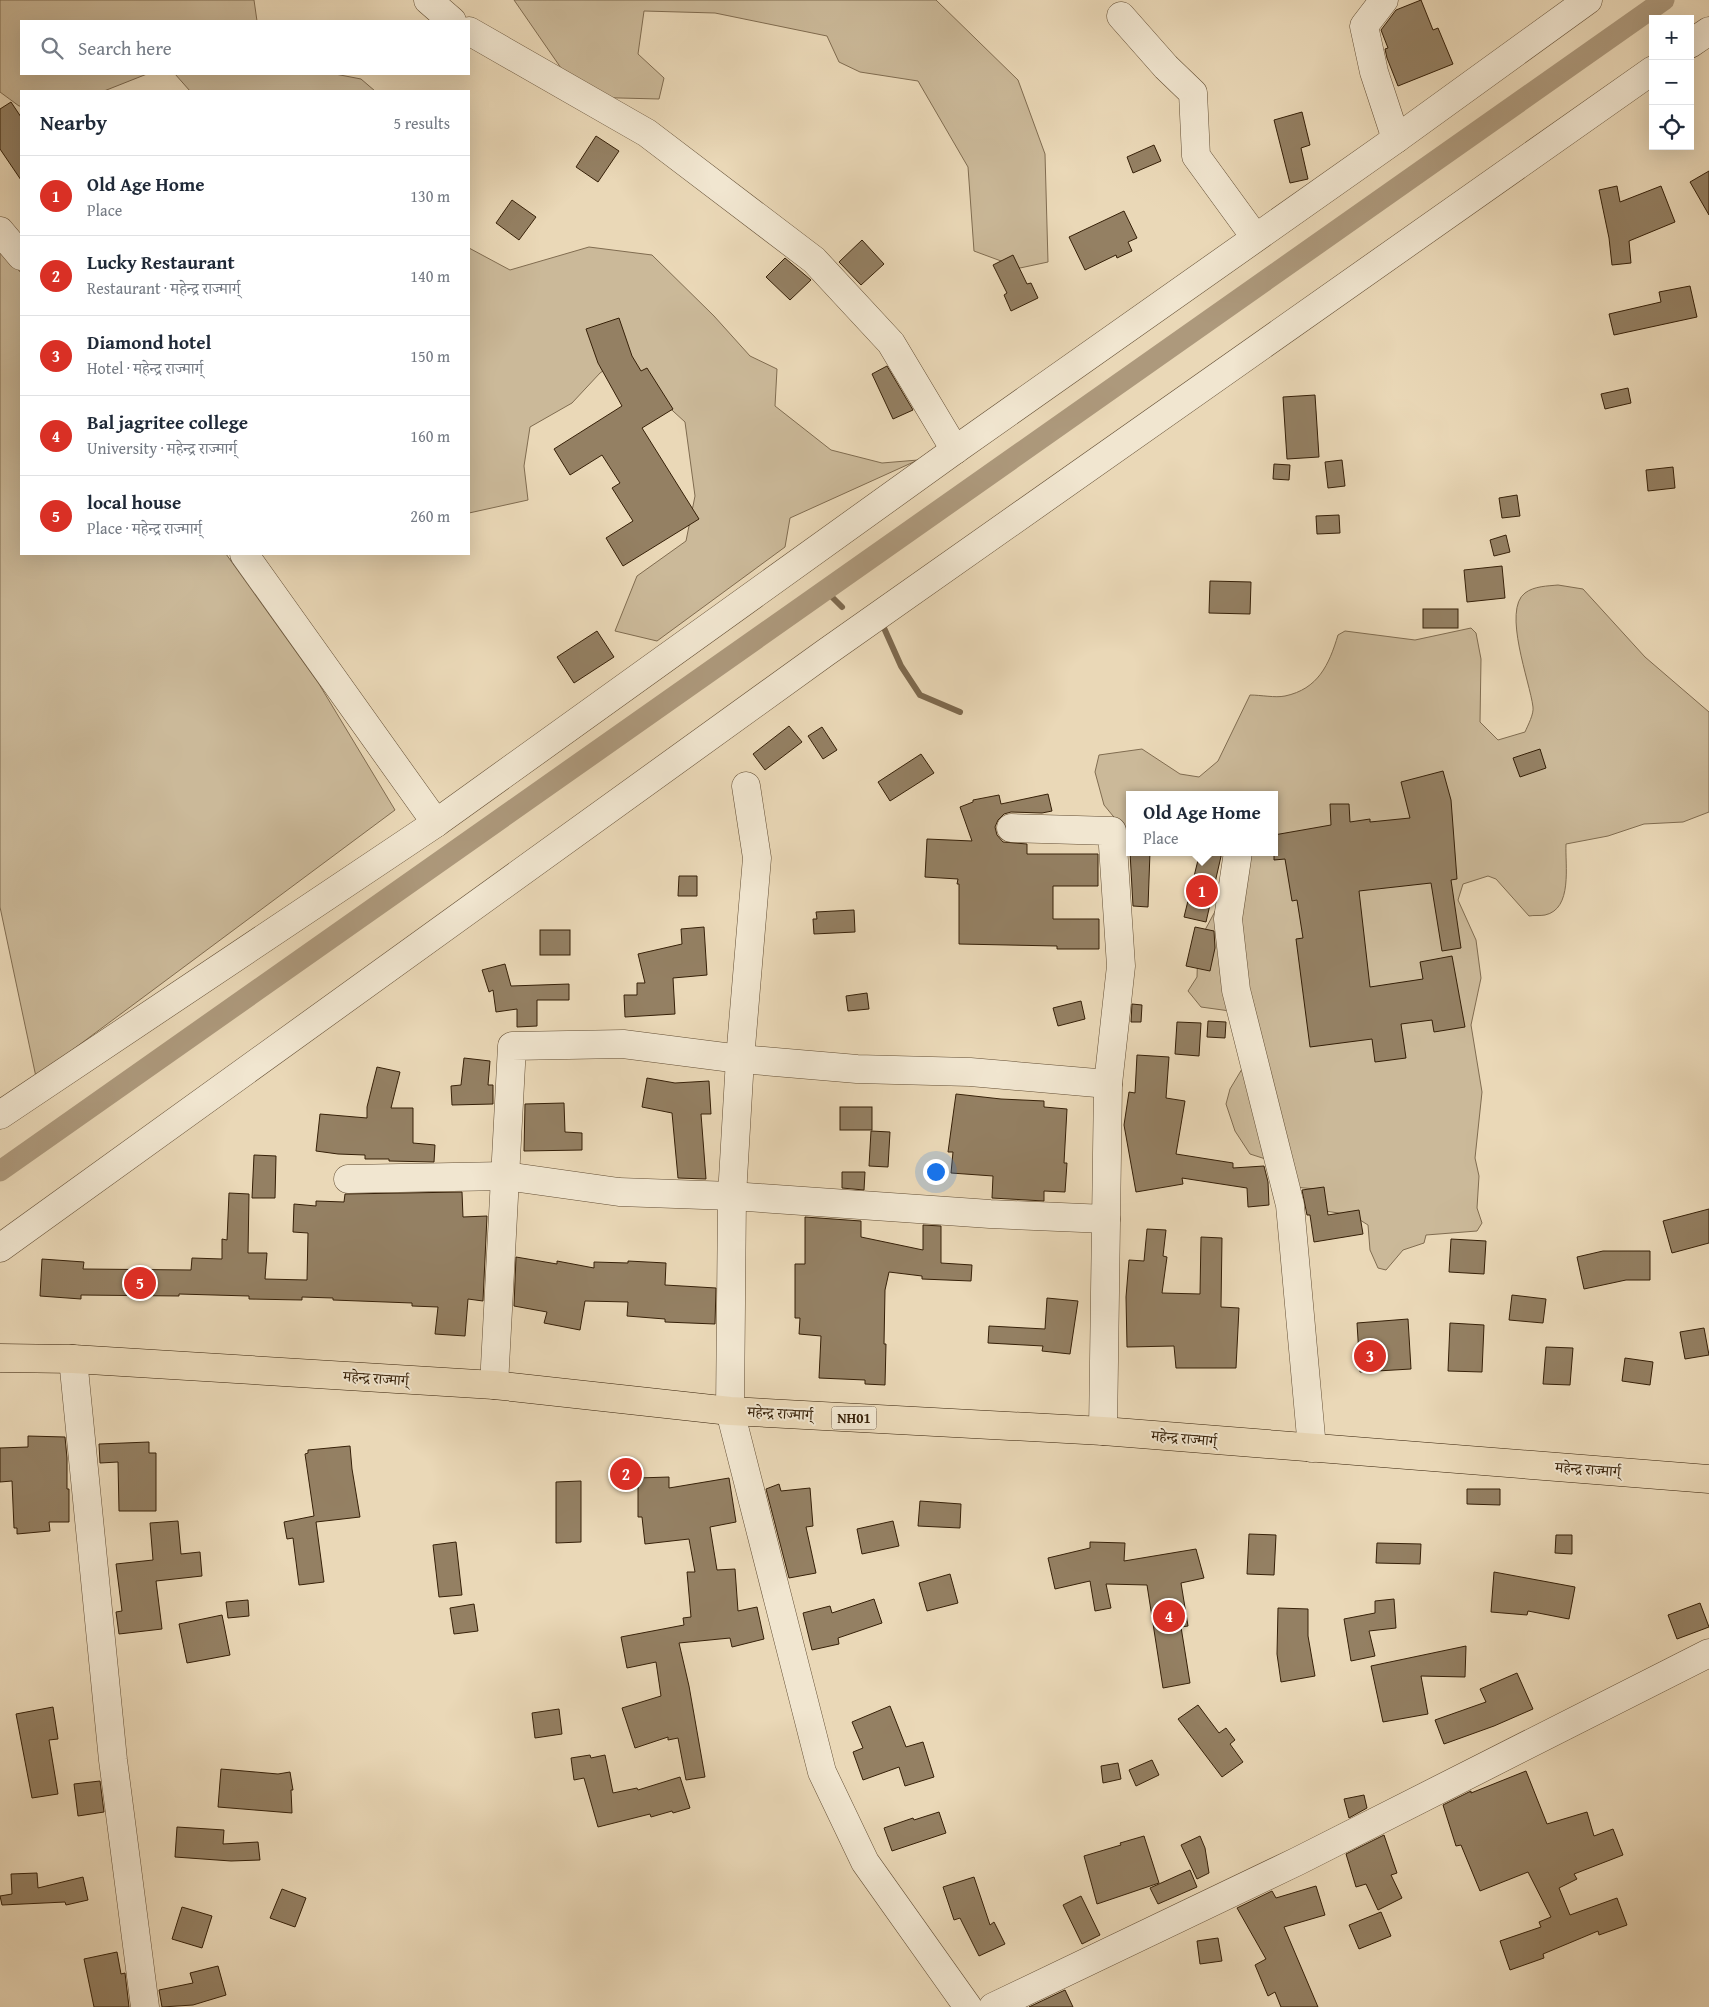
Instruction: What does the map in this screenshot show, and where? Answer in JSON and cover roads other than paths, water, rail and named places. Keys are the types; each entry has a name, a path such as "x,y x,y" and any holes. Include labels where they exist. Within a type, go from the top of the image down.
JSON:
{"highway":[{"name":"महेन्द्र राज्मार्ग्","path":"0,1358 72,1358 494,1385 730,1411 1103,1432 1709,1479"}],"street":[{"path":"428,0 451,20"},
{"path":"1384,0 1364,26 1374,72 1396,139"},
{"path":"0,1115 436,823 955,450 1396,139 1588,0"},
{"path":"1121,16 1166,67 1193,93 1196,156 1255,237"},
{"path":"1694,41 1709,30"},
{"path":"470,32 647,133 814,260 891,343 955,450"},
{"path":"0,1248 824,653 1649,73"},
{"path":"0,231 20,255"},
{"path":"245,555 436,823"},
{"path":"746,786 757,858 740,1059 732,1196 730,1411 822,1772 865,1862 968,2007"},
{"path":"1011,828 1112,831 1121,966 1108,1084 1103,1432"},
{"path":"1237,856 1228,920 1236,990 1290,1205 1312,1448"},
{"path":"494,1385 512,1046 623,1044 740,1059 857,1069 970,1072 1108,1084"},
{"path":"348,1179 505,1176 619,1192 839,1202 990,1214 1106,1218"},
{"path":"72,1358 113,1760 145,2007"},
{"path":"992,2007 1298,1861 1709,1653"}],"waterway":[{"path":"0,1171 1664,0"},
{"path":"825,590 842,607"},
{"path":"884,628 901,666 920,695 960,712"}],"place":[{"name":"Old Age Home","path":"1202,891"},
{"name":"local house","path":"140,1283"},
{"name":"Diamond hotel","path":"1370,1356"},
{"name":"Lucky Restaurant","path":"626,1474"},
{"name":"Bal jagritee college","path":"1169,1616"}]}
